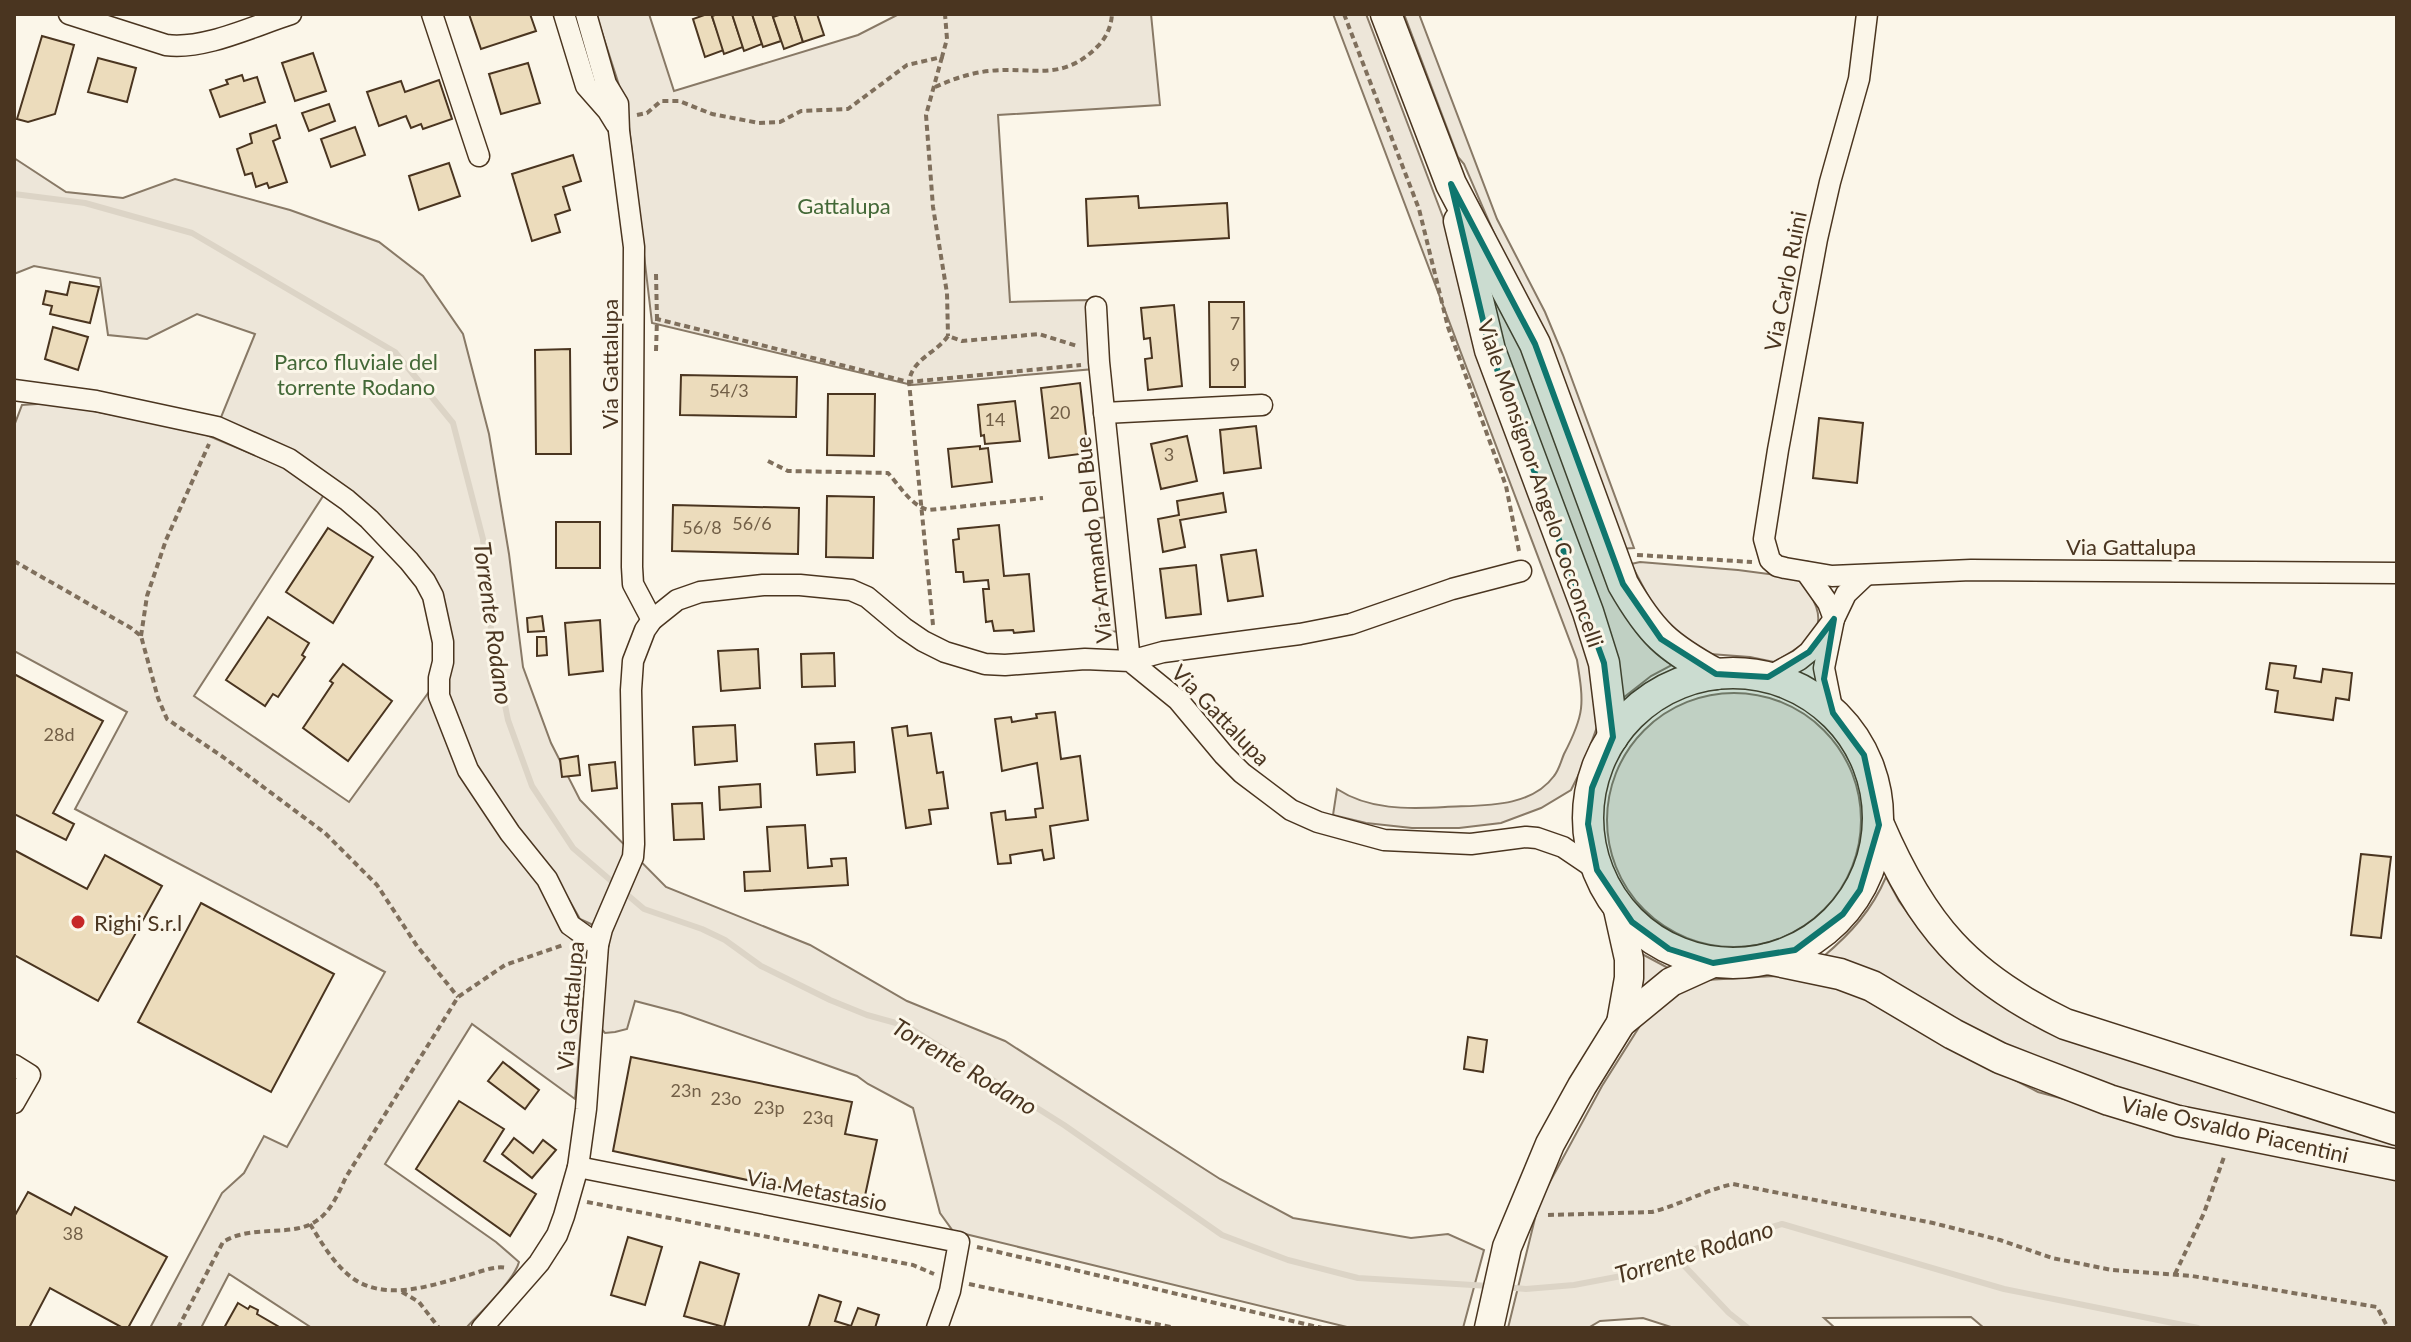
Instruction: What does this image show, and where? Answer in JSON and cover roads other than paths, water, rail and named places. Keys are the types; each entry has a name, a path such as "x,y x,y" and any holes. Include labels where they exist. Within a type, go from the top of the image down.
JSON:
{"main road":[{"name":"Viale Monsignor Angelo Cocconcelli","path":"1386,14 1451,184 1535,344 1623,584 1640,614 1661,639 1686,658 1716,674"},
{"name":"Viale Monsignor Angelo Cocconcelli","path":"1451,184 1490,350 1588,612 1604,663 1613,737"},
{"path":"1489,1328 1507,1247 1550,1144 1621,1023 1671,982 1713,963 1768,959 1795,950 1821,934 1843,914 1860,890 1872,862 1879,825 1873,780 1864,755 1850,732 1833,713 1792,685 1742,673 1695,678 1657,694 1626,720 1601,757 1592,788 1588,824 1597,870 1617,905 1632,922 1669,949 1713,963"},
{"name":"Viale Osvaldo Piacentini","path":"1879,825 1898,869 1927,917 1973,966 2029,1007 2065,1024 2397,1130"},
{"path":"1617,905 1629,959 1621,1023"},
{"name":"Viale Osvaldo Piacentini","path":"1768,959 1840,974 1872,986 2000,1058 2109,1100 2178,1121 2397,1165"}],"street":[{"path":"69,14 166,45 182,47 291,14"},
{"path":"432,14 479,156"},
{"path":"564,14 586,86 608,111 619,131"},
{"name":"Via Gattalupa","path":"586,14 606,84 618,104 634,247 632,567 633,584 652,620"},
{"name":"Via Carlo Ruini","path":"1770,560 1764,539 1773,480 1817,239 1859,79 1867,14"},
{"name":"Via Armando Del Bue","path":"1096,307 1130,661"},
{"path":"14,390 96,401 217,427 289,459 347,500 389,539 425,581 433,596 443,642 439,696 468,770 510,833 547,879 565,917 580,934 600,937"},
{"name":"Via Armando Del Bue","path":"1104,413 1262,405"},
{"name":"Via Gattalupa","path":"1770,560 1777,566 1832,576 1971,570 2397,573"},
{"name":"Via Gattalupa","path":"482,1328 539,1263 557,1235 578,1167 586,1109 600,937 633,857 633,661 652,620 677,600 700,592 763,585 822,586 851,590 867,597 923,641 945,652 985,664 1085,659 1130,661 1163,652 1351,624 1452,589 1521,571"},
{"path":"1806,572 1828,603 1834,619 1824,668 1833,713"},
{"path":"1768,677 1809,652 1834,619 1846,594 1866,575"},
{"name":"Via Gattalupa","path":"1130,661 1178,700 1215,746 1242,773 1291,810 1358,835 1384,840 1471,844 1537,838 1563,847 1597,870"},
{"path":"14,1065 30,1075 14,1103"},
{"name":"Via Metastasio","path":"578,1167 959,1242 952,1281 937,1328"}],"waterway":[{"name":"Torrente Rodano","path":"14,194 85,203 192,233 395,352 453,423 483,539 492,641 508,720 532,786 573,848 616,885"},
{"name":"Torrente Rodano","path":"624,892 644,909 725,940 761,966 830,1000 907,1026 1064,1125 1222,1235 1288,1260 1358,1278 1489,1286"},
{"name":"Torrente Rodano","path":"1504,1287 1526,1289 1574,1285 1632,1274 1674,1255 1782,1224 2004,1289 2198,1328"},
{"path":"1674,1255 1729,1313 1748,1328"}],"place":[{"name":"Righi S.r.l","path":"78,922"}],"park label":[{"name":"Gattalupa","path":"844,205"},
{"name":"Parco fluviale del torrente Rodano","path":"356,374"}]}
